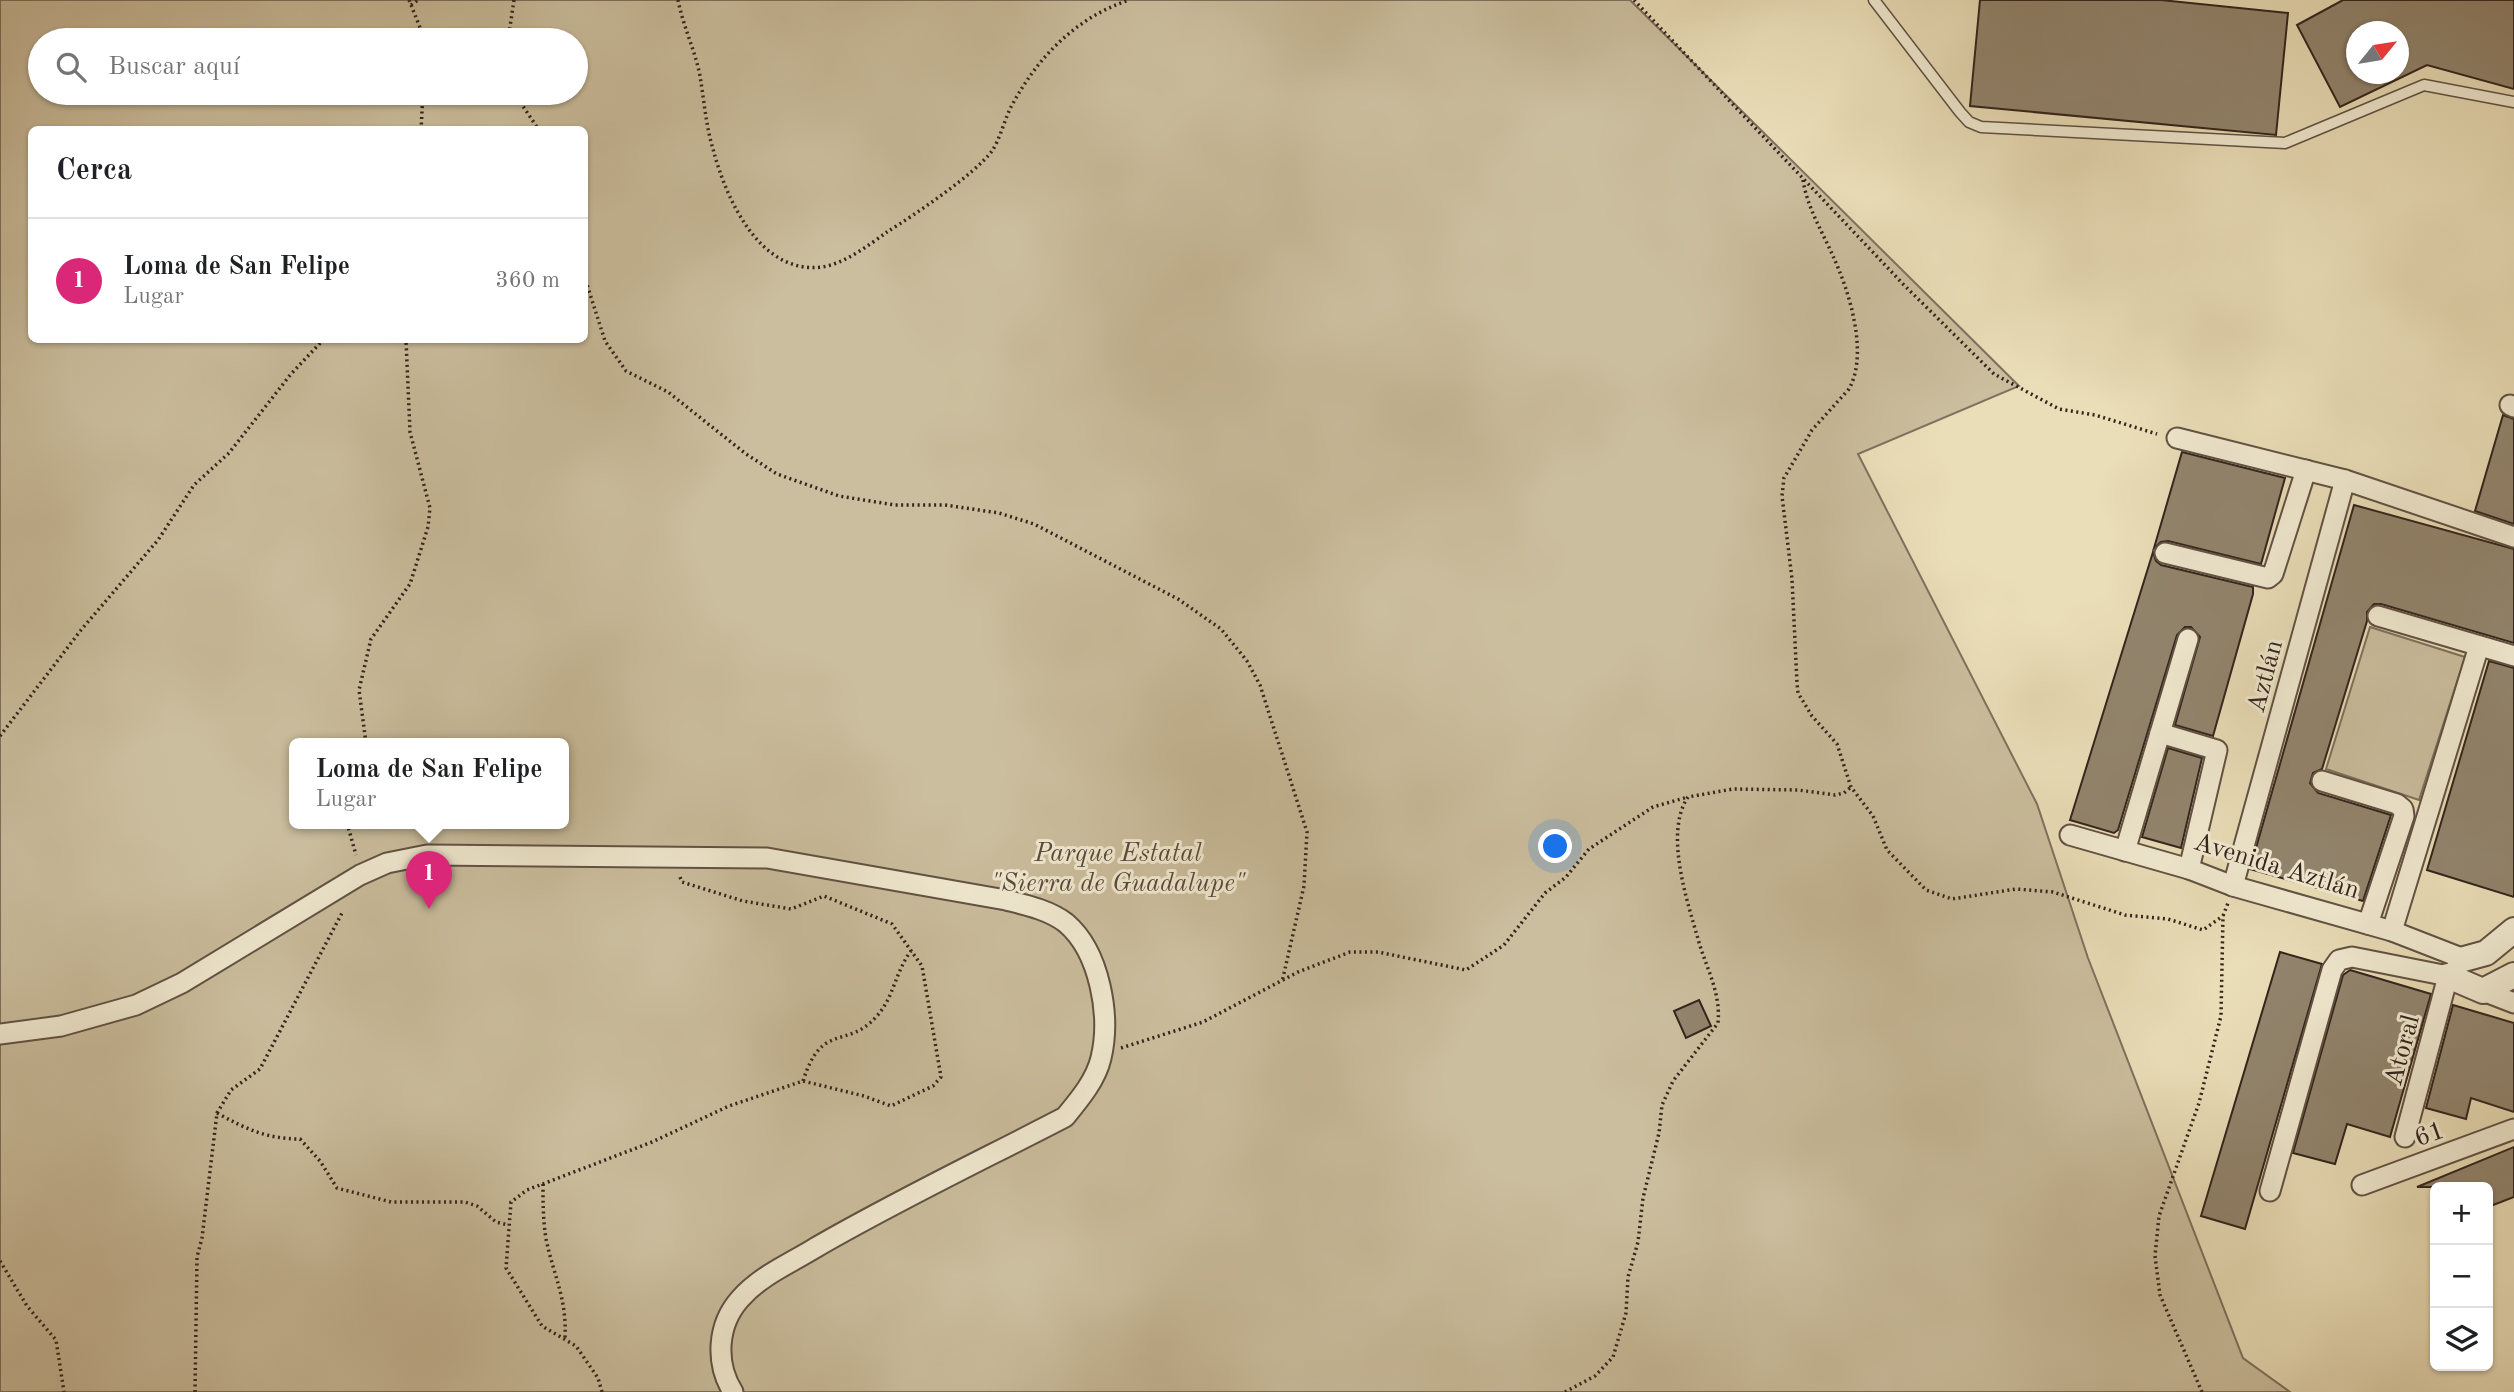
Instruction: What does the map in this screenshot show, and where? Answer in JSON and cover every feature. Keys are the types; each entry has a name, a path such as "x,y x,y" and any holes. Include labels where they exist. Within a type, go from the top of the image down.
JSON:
{"street":[{"path":"2177,438 2345,480 2514,537"},
{"path":"2165,553 2268,578 2273,574 2306,470"},
{"name":"Aztlán","path":"2233,886 2345,480"},
{"path":"2378,616 2514,656"},
{"path":"2125,851 2188,639"},
{"path":"2392,931 2479,646"},
{"path":"2160,733 2217,750 2189,869"},
{"path":"2322,781 2397,804 2403,809 2404,816 2368,924"},
{"name":"Avenida Aztlán","path":"2070,835 2189,869 2233,886 2392,931 2456,968 2483,991"},
{"path":"0,1034 61,1026 136,1005 182,983 360,875 387,863 427,855 767,858 1006,900 1041,910 1066,923 1088,950 1100,989 1104,1028 1101,1059 1086,1091 1065,1117 850,1228 757,1282 739,1300 724,1324 720,1351 723,1377 733,1392"},
{"path":"2270,1191 2332,970 2339,960 2352,957 2456,968 2486,953 2514,930"},
{"name":"Atoral","path":"2405,1137 2456,968"},
{"path":"2483,991 2514,975"},
{"path":"2483,991 2514,1003"},
{"name":"61","path":"2362,1185 2514,1129"}],"lane":[{"path":"1874,0 1960,113 1969,122 1981,127 2285,144 2424,85 2514,102"}],"path":[{"path":"418,0 410,2 420,28"},
{"path":"510,28 514,0"},
{"path":"678,0 696,60 713,150 732,198 749,228 766,249 789,263 807,267 825,266 841,260 890,230 949,188 992,150 1014,102 1057,41 1129,0"},
{"path":"1634,0 1803,180 1994,374 2059,409 2095,415 2177,438"},
{"path":"421,126 422,105"},
{"path":"522,105 536,126"},
{"path":"1803,180 1807,197 1846,289 1856,353 1849,389 1812,430 1784,478 1782,496 1792,579 1798,693 1812,716 1837,744 1851,787 1873,816 1891,858 1934,895 1962,899 2016,889 2043,890 2125,915 2168,919 2203,930 2223,916"},
{"path":"588,288 605,341 626,371 668,392 769,469 785,478 839,496 895,505 945,505 999,513 1034,524 1178,599 1221,629 1247,661 1260,685 1307,832 1304,887 1282,982"},
{"path":"0,736 81,630 159,540 194,485 229,453 291,374 320,343"},
{"path":"365,738 359,690 366,659 375,629 400,601 414,575 428,527 430,508 410,432 406,343"},
{"path":"1101,1059 1125,1047 1203,1022 1306,968 1360,950 1466,970 1504,945 1545,893 1566,877 1590,849 1653,807 1733,789 1798,790 1836,795 1851,787"},
{"path":"1565,1392 1595,1376 1613,1357 1626,1314 1628,1277 1642,1224 1643,1198 1662,1105 1673,1081 1718,1023 1714,979 1694,924 1678,849 1678,821 1688,797"},
{"path":"348,829 360,875"},
{"path":"601,1392 598,1378 576,1346 542,1326 506,1268 511,1202 543,1184 652,1142 729,1106 803,1081 864,1096 891,1106 933,1086 941,1077 922,966 891,924 824,896 791,909 743,901 682,882 671,856"},
{"path":"2202,1392 2160,1295 2155,1256 2159,1216 2199,1102 2221,1016 2223,916 2233,886"},
{"path":"195,1392 197,1257 202,1238 217,1113 231,1090 260,1069 344,908"},
{"path":"803,1081 810,1058 822,1044 862,1027 875,1018 890,998 898,967 911,951"},
{"path":"217,1113 252,1133 277,1139 300,1139 320,1161 337,1188 391,1202 465,1202 478,1206 496,1222 509,1225"},
{"path":"543,1184 543,1218 560,1279 566,1316 565,1339"},
{"path":"0,1261 27,1306 56,1340 64,1392"}],"green space":[{"name":"Parque Estatal \"Sierra de Guadalupe\"","path":"0,0 1630,0 2019,386 1858,454 2037,804 2088,958 2243,1358 2290,1392 0,1392"},
{"path":"2370,627 2465,657 2419,800 2326,769"}],"building":[{"path":"1980,0 2161,0 2288,13 2276,135 1970,106"},
{"path":"2343,0 2514,0 2514,89 2427,65 2409,74 2409,21 2346,21 2346,84 2388,84 2340,107 2297,25"},
{"path":"2503,415 2514,419 2514,524 2475,511"},
{"path":"2182,452 2285,478 2261,564 2168,541 2161,542 2154,548"},
{"path":"2354,505 2514,549 2514,643 2381,604 2374,604 2367,612 2367,621 2322,769 2313,773 2310,783 2318,793 2391,815 2363,901 2250,869"},
{"path":"2153,552 2156,561 2161,565 2253,587 2253,594 2213,736 2175,725 2200,637 2191,627 2185,627 2177,635 2118,830 2114,833 2070,820"},
{"path":"2489,661 2514,668 2514,897 2427,870"},
{"path":"2168,748 2202,758 2181,848 2142,837"},
{"path":"2280,952 2322,964 2245,1229 2201,1216"},
{"path":"2350,970 2431,994 2390,1137 2347,1124 2335,1164 2293,1153 2343,975"},
{"path":"1699,1000 1711,1026 1686,1038 1674,1011"},
{"path":"2453,1005 2514,1023 2514,1112 2471,1098 2466,1119 2426,1108"},
{"path":"2514,1147 2514,1197 2493,1205 2493,1182 2430,1182 2430,1187 2417,1187"}],"place":[{"name":"Loma de San Felipe","path":"429,909"}]}
